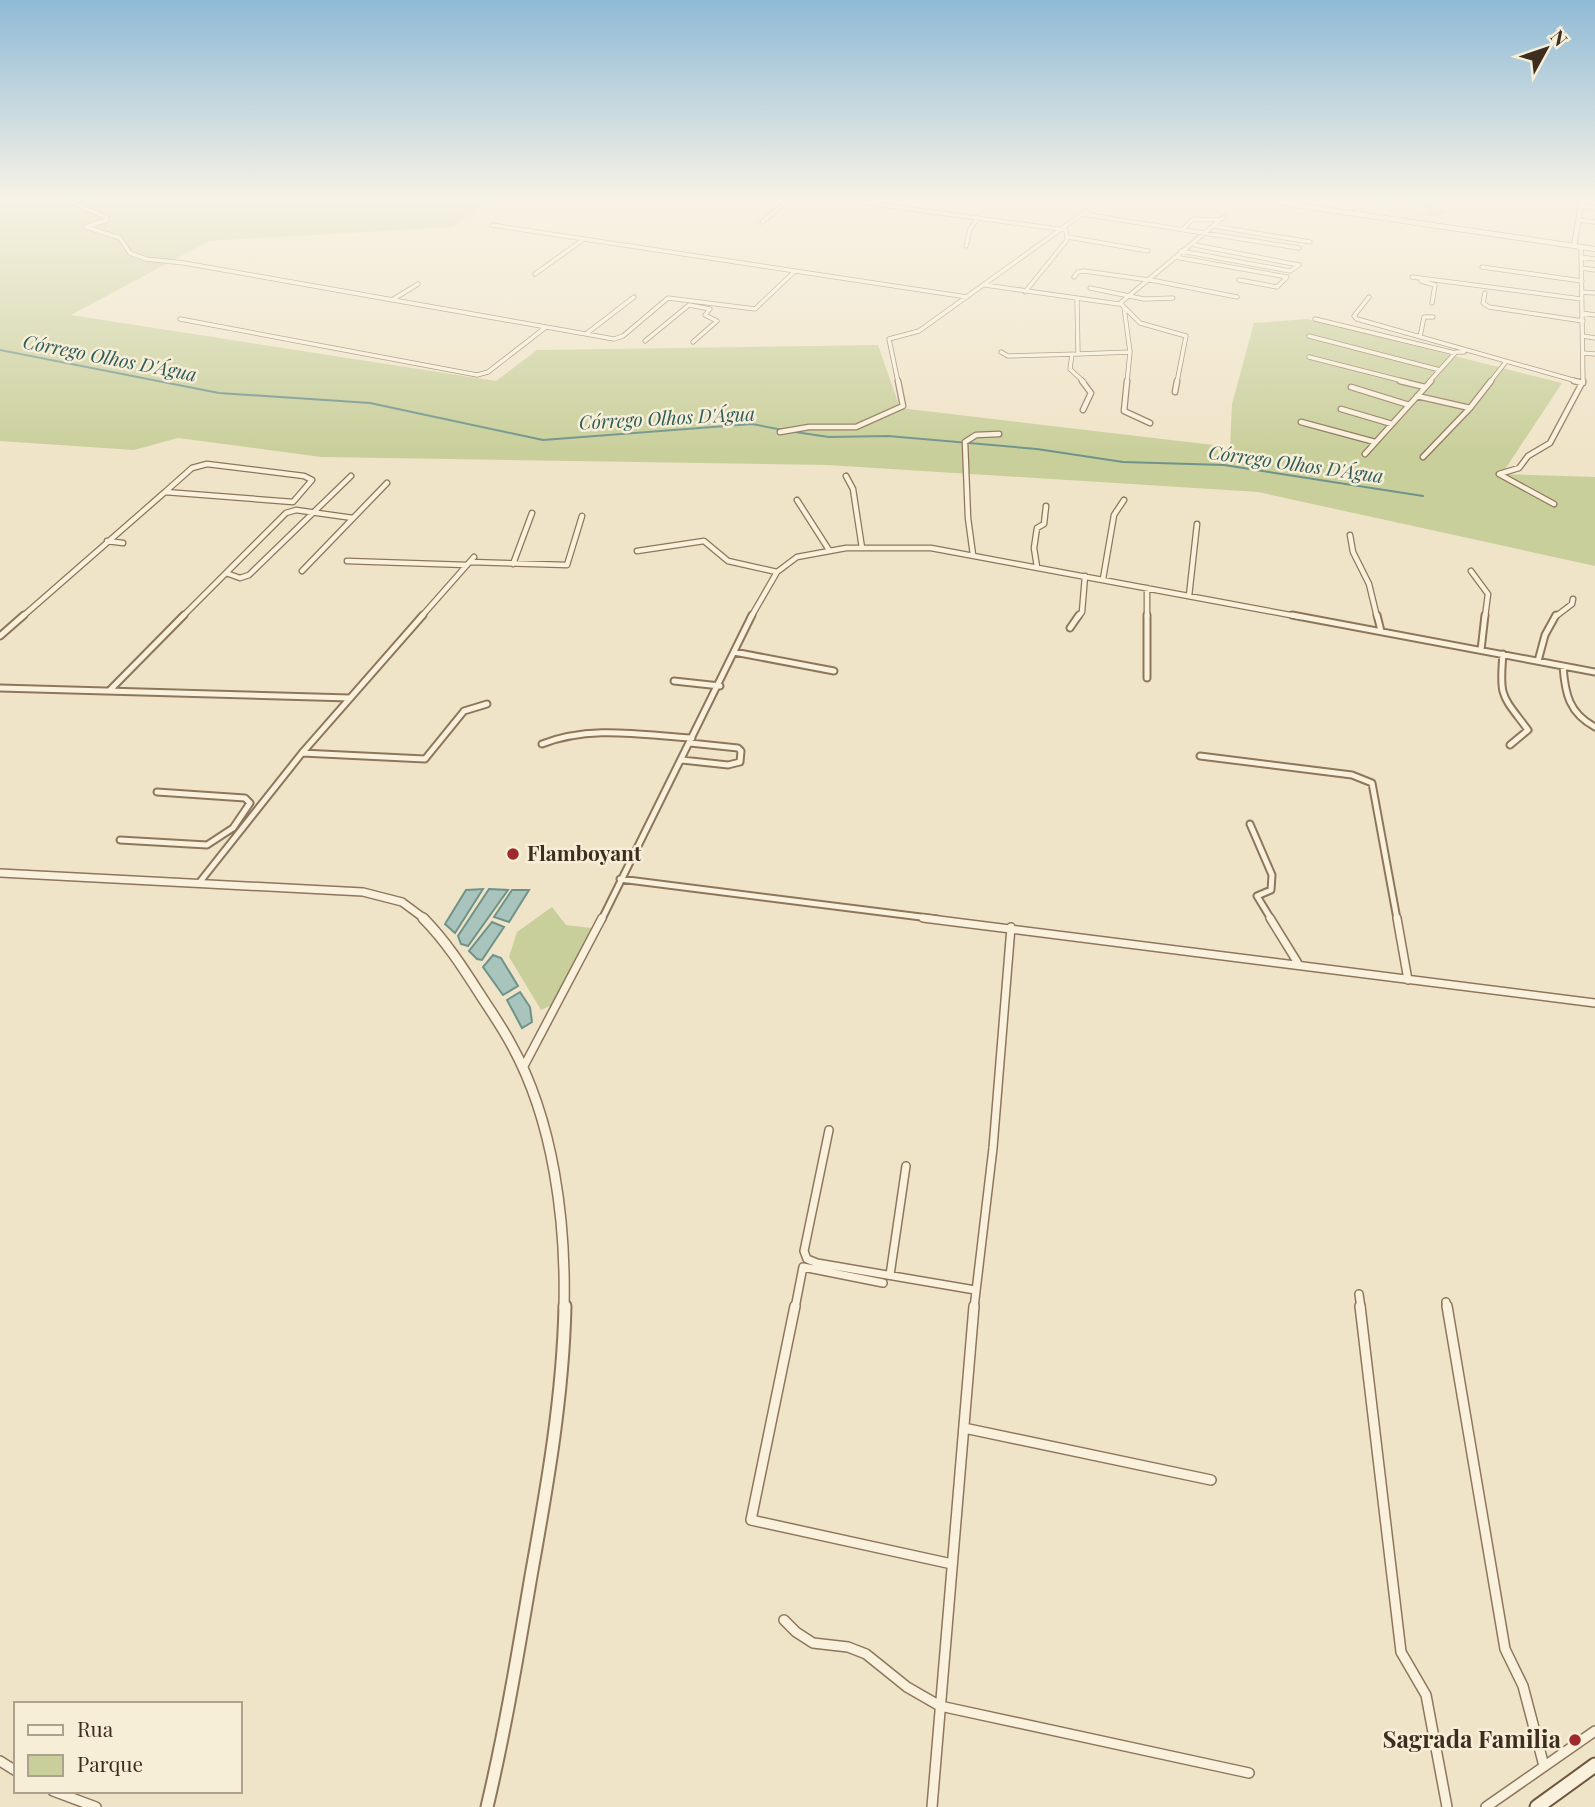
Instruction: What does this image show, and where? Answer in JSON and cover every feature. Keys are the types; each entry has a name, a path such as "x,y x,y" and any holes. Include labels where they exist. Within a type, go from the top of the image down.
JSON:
{"main road":[{"path":"1537,1807 1595,1765"}],"street":[{"path":"298,283 619,338 667,299 712,307"},
{"path":"645,341 689,305 755,309 782,283"},
{"path":"877,283 967,297"},
{"path":"1025,292 1032,283"},
{"path":"1143,283 1122,305 1130,352 1124,411 1150,423"},
{"path":"1165,283 1237,297"},
{"path":"1260,283 1277,286 1280,283"},
{"path":"1430,283 1434,285 1432,303"},
{"path":"1467,283 1581,299"},
{"path":"1554,504 1499,474 1519,468 1528,456 1550,443 1583,383 1582,283"},
{"path":"392,300 418,284"},
{"path":"780,432 809,427 856,427 903,405 888,340 919,331 985,285 1122,305 1140,323 1186,336 1175,392"},
{"path":"1090,288 1148,299 1173,298"},
{"path":"1581,292 1595,293"},
{"path":"1485,293 1483,303 1489,307 1583,321"},
{"path":"586,334 634,297"},
{"path":"1370,297 1355,318 1583,383"},
{"path":"1077,299 1078,354"},
{"path":"693,342 717,321 705,316 712,307"},
{"path":"1583,313 1595,315"},
{"path":"1420,337 1424,317 1433,317"},
{"path":"180,319 477,374 488,372 547,327"},
{"path":"1315,319 1455,353"},
{"path":"1583,335 1595,338"},
{"path":"1309,336 1440,370"},
{"path":"1365,454 1455,353 1460,351 1526,367"},
{"path":"1001,352 1007,356 1130,352"},
{"path":"1583,352 1595,354"},
{"path":"1072,354 1070,369 1091,393 1083,410"},
{"path":"1309,357 1425,387"},
{"path":"1423,457 1470,408 1504,363"},
{"path":"1351,387 1409,405"},
{"path":"1417,396 1470,408"},
{"path":"1341,409 1392,424"},
{"path":"1301,422 1376,442"},
{"path":"973,555 965,478 965,442 976,435 999,434"},
{"path":"0,636 107,541 164,492 192,468 205,464 304,476 312,480 292,502 164,492"},
{"path":"226,573 240,578 249,575 351,476"},
{"path":"846,476 853,489 862,548"},
{"path":"302,571 387,483"},
{"path":"797,500 829,550"},
{"path":"1103,579 1114,515 1124,500"},
{"path":"1037,567 1034,548 1037,528 1044,525 1046,506"},
{"path":"111,690 286,513 294,510 353,517"},
{"path":"513,564 532,513"},
{"path":"347,561 471,561 567,565 582,516"},
{"path":"1189,596 1197,524"},
{"path":"1350,535 1353,552 1369,584 1381,631"},
{"path":"107,541 123,543"},
{"path":"637,551 704,541 728,561 777,572"},
{"path":"524,1066 577,969 620,879 720,686 734,652 777,572 797,557 829,550 931,548 1595,672"},
{"path":"199,883 302,753 471,561"},
{"path":"1471,571 1488,594 1481,650"},
{"path":"1070,628 1082,612 1085,576"},
{"path":"1147,588 1147,678"},
{"path":"1538,661 1543,639 1555,616 1562,607 1572,604 1573,599"},
{"path":"734,652 834,671"},
{"path":"1503,654 1500,685 1502,695 1528,730 1510,745"},
{"path":"1563,666 1571,709 1578,717 1595,727"},
{"path":"674,681 720,686"},
{"path":"0,688 350,698"},
{"path":"302,753 425,759 464,711 487,704"},
{"path":"542,744 583,732 662,734 734,746 741,751 740,761 728,765 681,760"},
{"path":"1200,756 1352,775 1371,783 1408,980"},
{"path":"120,840 207,845 223,838 250,803 245,798 157,792"},
{"path":"237,821 247,822"},
{"path":"1250,824 1272,875 1271,890 1257,895 1299,965"},
{"path":"0,873 360,893 394,899 408,905 435,931 505,1027 524,1066 545,1129 557,1180 566,1280 565,1350 556,1436 489,1804"},
{"path":"620,879 1595,1003"},
{"path":"932,1807 975,1290 993,1148 1011,927"},
{"path":"829,1130 805,1255 817,1263 975,1290"},
{"path":"890,1275 906,1166"},
{"path":"883,1283 803,1267 751,1520 952,1564"},
{"path":"1359,1294 1401,1652 1426,1695 1447,1807"},
{"path":"1446,1302 1505,1648 1522,1686 1544,1766"},
{"path":"964,1428 1211,1480"},
{"path":"783,1620 809,1643 823,1647 846,1647 878,1660 905,1685 940,1706 1250,1773"},
{"path":"1486,1807 1595,1731"},
{"path":"58,1793 96,1807"}],"green space":[{"path":"0,283 130,283 71,315 496,381 537,350 878,345 900,408 1230,447 1232,404 1254,323 1307,319 1562,383 1502,474 1595,477 1595,566 1258,492 827,465 321,457 178,438 134,450 0,441"},
{"path":"552,907 566,925 592,928 556,1003 541,1010 509,957 517,932"}],"water":[{"path":"483,889 455,933 445,924 466,890"},
{"path":"489,889 508,890 468,946 461,944 458,936"},
{"path":"512,890 529,890 509,922 494,917"},
{"path":"492,922 504,927 482,960 477,959 469,951"},
{"path":"493,955 501,958 518,986 503,995 483,967"},
{"path":"520,992 530,1007 532,1022 522,1028 507,1000"}],"waterway":[{"name":"Córrego Olhos D'Água","path":"0,350 219,393 370,403 543,440 752,424 783,430"},
{"name":"Córrego Olhos D'Água","path":"795,432 829,437 888,436 1037,449 1123,462 1224,465 1423,496"}],"place":[{"name":"Flamboyant","path":"513,854"},
{"name":"Sagrada Familia","path":"1575,1740"}]}
